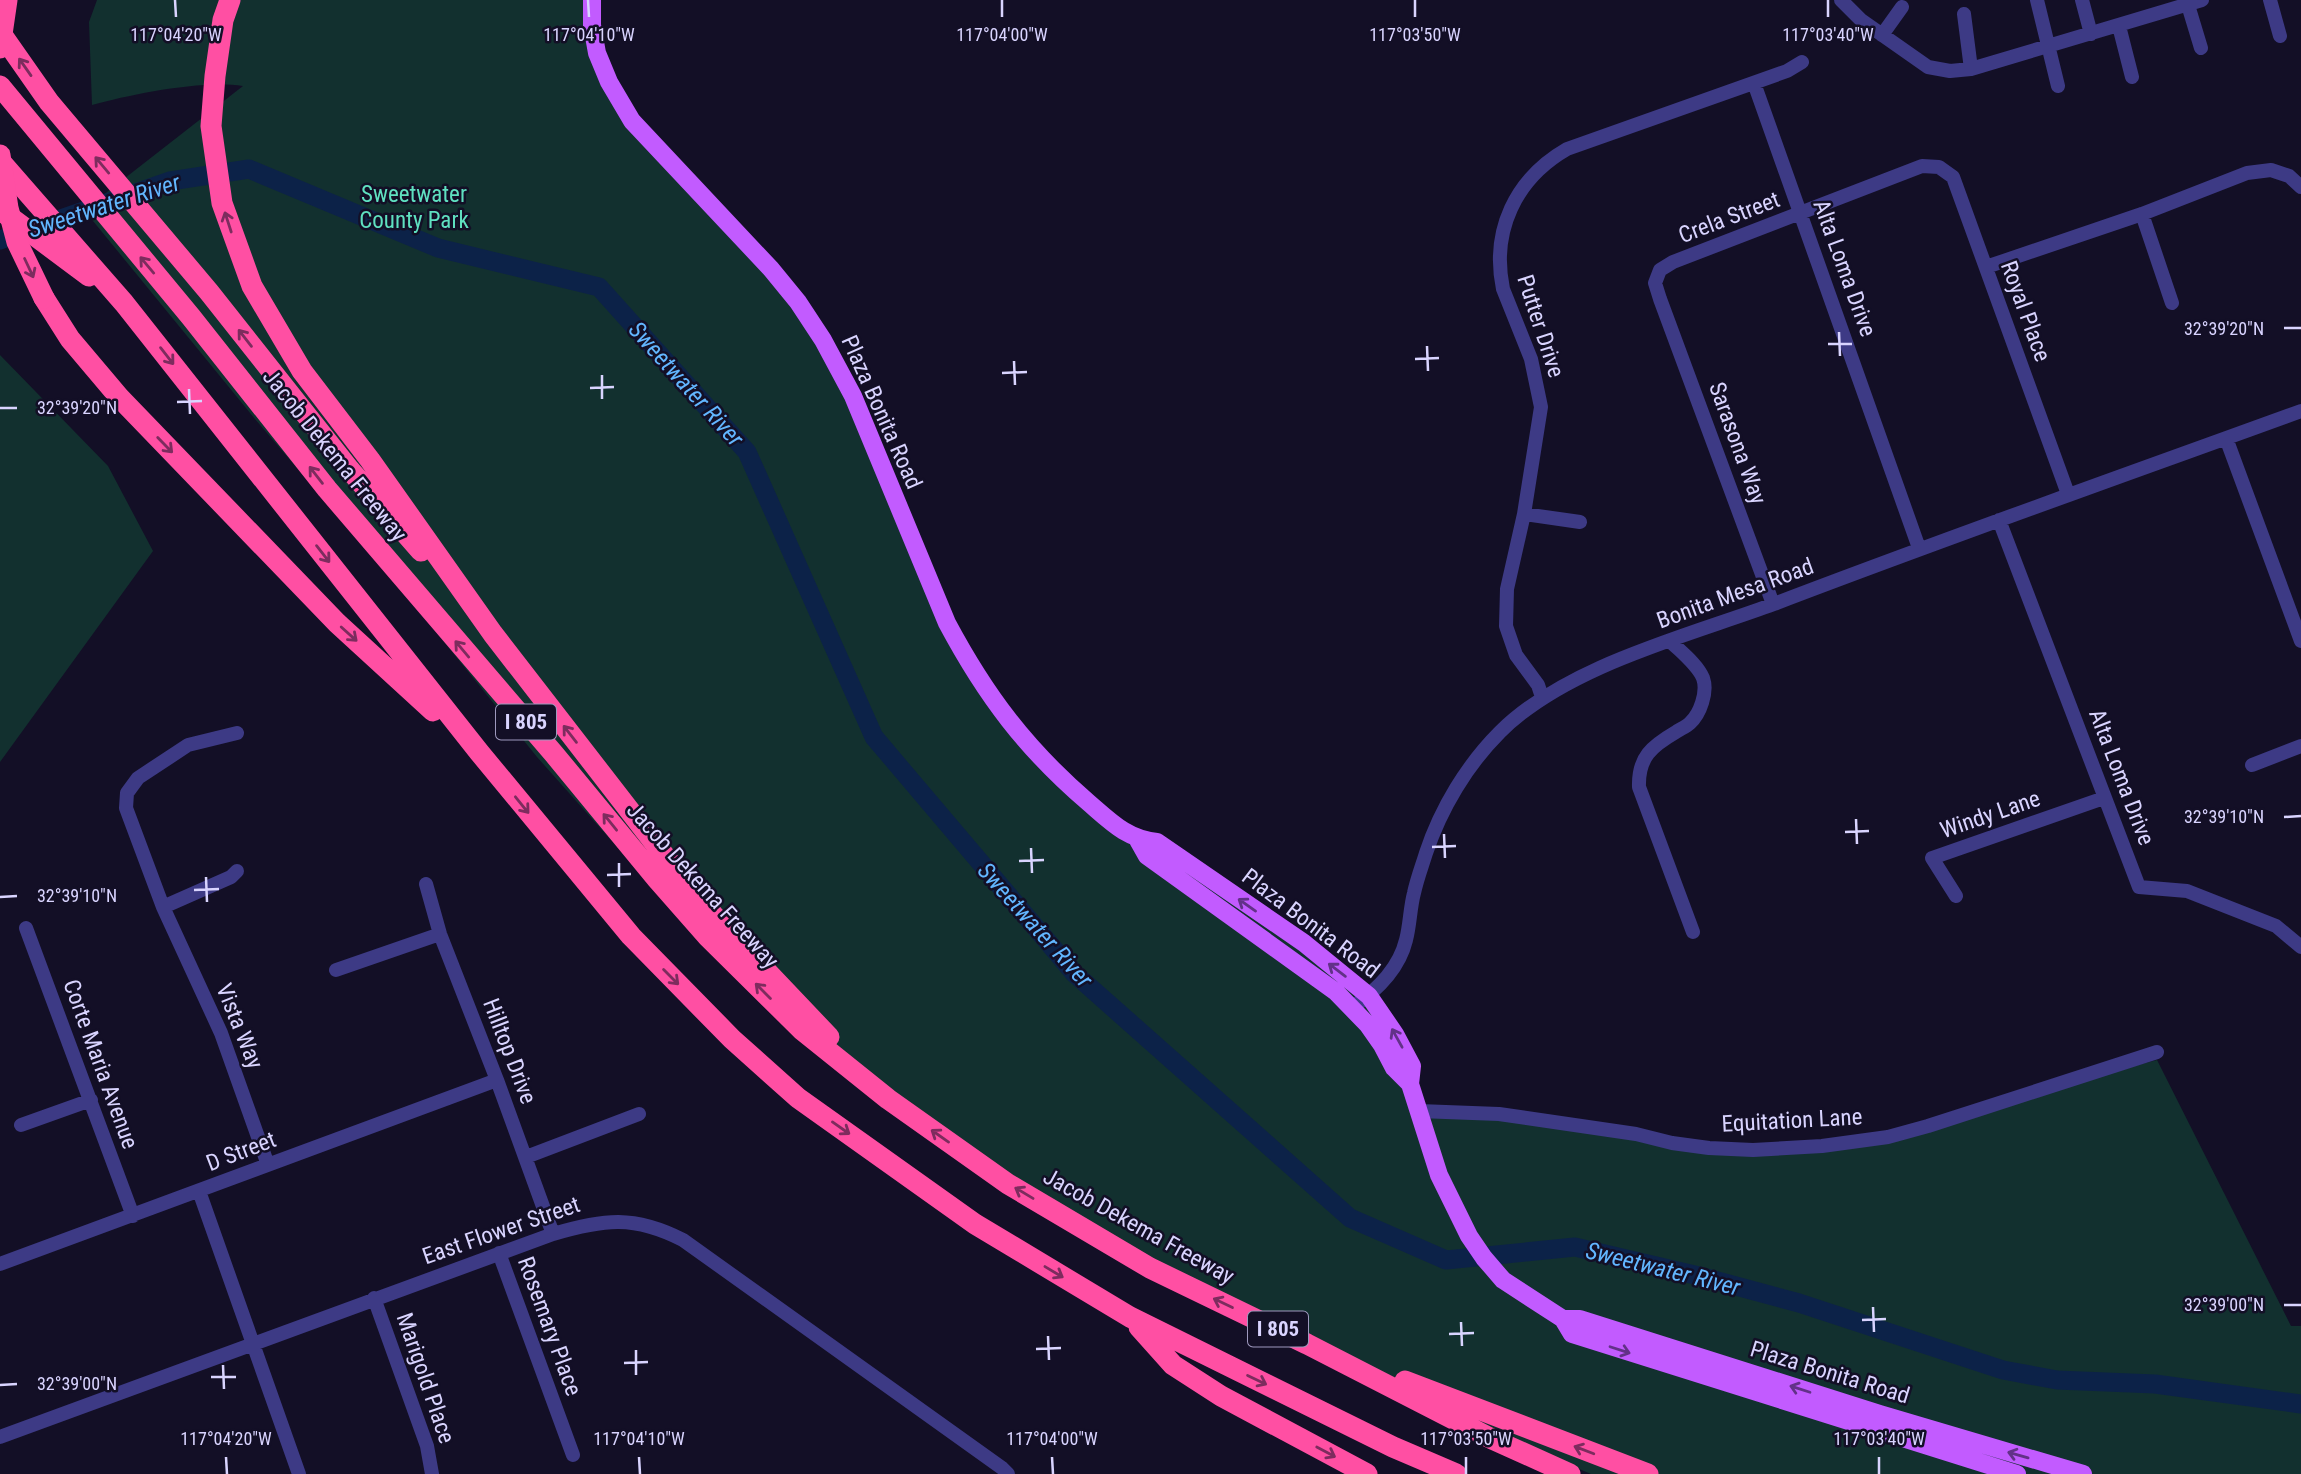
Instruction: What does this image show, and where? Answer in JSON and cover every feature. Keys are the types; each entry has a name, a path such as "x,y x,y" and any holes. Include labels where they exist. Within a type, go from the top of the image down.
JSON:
{"highway":[{"path":"0,48 8,0"},
{"path":"230,0 223,20 215,76 211,126 215,169 229,227 252,286 302,371 370,460 494,634 698,897 888,1100"},
{"path":"0,32 49,102 209,292 349,469 494,634"},
{"name":"Jacob Dekema Freeway","path":"0,86 191,317 327,489 682,908 802,1030 888,1100 1008,1184 1150,1268 1307,1344 1492,1439 1570,1474"},
{"path":"0,155 8,208 17,242 49,307 70,339 119,397 337,623 479,752"},
{"name":"I 805","path":"0,161 124,303 479,752 631,936 732,1039 798,1098 975,1224 1130,1317 1393,1447 1456,1474"},
{"path":"0,210 124,303"},
{"path":"1130,1317 1173,1365 1221,1396 1367,1474"},
{"path":"1307,1344 1648,1474"}],"main road":[{"name":"Plaza Bonita Road","path":"592,0 592,25 597,53 609,82 632,121 771,269 798,302 823,340 853,396 943,612 972,667 1005,718 1061,779 1138,840 1147,856 1336,992 1368,1025 1394,1068 1410,1084"},
{"name":"Plaza Bonita Road","path":"1138,840 1157,842 1304,943 1369,996 1395,1034 1412,1066 1410,1084 1439,1175 1469,1236 1503,1280 1563,1319 1572,1334 2017,1474"},
{"name":"Plaza Bonita Road","path":"1563,1319 1580,1319 1880,1414 2083,1474"}],"street":[{"path":"1841,0 1861,20 1928,67 1950,71 1971,69 2119,26 2161,6 2188,5 2202,0"},
{"path":"2037,0 2058,86"},
{"path":"2082,0 2091,34"},
{"path":"2270,0 2280,36"},
{"path":"2188,5 2201,48"},
{"path":"1882,35 1902,7"},
{"path":"1964,14 1971,69"},
{"path":"2119,26 2132,77"},
{"name":"Putter Drive","path":"1542,697 1538,685 1516,655 1506,626 1506,601 1524,514 1541,407 1531,359 1500,278 1500,243 1511,206 1534,173 1567,149 1787,71 1802,62"},
{"name":"Alta Loma Drive","path":"1754,83 1919,548"},
{"name":"Crela Street","path":"1660,299 1655,283 1660,270 1673,262 1922,166"},
{"name":"Royal Place","path":"1922,166 1939,167 1953,177 2068,494"},
{"path":"1986,267 2142,214 2247,173 2271,170 2289,176 2301,187"},
{"path":"2142,214 2172,303"},
{"name":"Sarasona Way","path":"1660,299 1773,604"},
{"name":"Bonita Mesa Road","path":"1351,1008 1369,996 1400,957 1406,942 1414,893 1427,849 1443,811 1463,776 1500,731 1542,697 1596,669 1670,641 1919,548 2301,411"},
{"path":"2226,438 2301,641"},
{"path":"1524,514 1580,522"},
{"name":"Alta Loma Drive","path":"1999,520 2139,887 2187,891 2276,926 2301,947"},
{"path":"1670,641 1704,679 1704,693 1701,706 1690,723 1657,743 1648,753 1640,772 1639,787 1693,932"},
{"name":"Vista Way","path":"237,733 188,745 138,778 127,793 126,807 163,907 221,1033 268,1165"},
{"path":"2252,765 2301,746"},
{"name":"Windy Lane","path":"1956,896 1932,858 2104,798"},
{"path":"163,907 231,877 237,871"},
{"name":"Hilltop Drive","path":"426,884 440,934 553,1234"},
{"name":"Corte Maria Avenue","path":"26,928 133,1216"},
{"path":"335,970 440,934"},
{"name":"Equitation Lane","path":"1419,1111 1505,1115 1709,1148 1753,1150 1822,1146 1888,1137 1928,1126 2157,1052"},
{"name":"D Street","path":"0,1264 497,1080"},
{"path":"21,1125 90,1100"},
{"path":"526,1157 639,1114"},
{"path":"199,1191 299,1474"},
{"name":"East Flower Street","path":"0,1437 553,1234 593,1223 617,1221 645,1225 683,1240 1008,1474"},
{"name":"Rosemary Place","path":"499,1253 573,1455"},
{"name":"Marigold Place","path":"374,1298 427,1446 432,1474"}],"green space":[{"name":"Sweetwater County Park","path":"97,0 591,0 615,95 813,323 943,615 1054,772 1327,968 1366,1001 1421,1116 1500,1114 1671,1142 1824,1148 2157,1060 2291,1326 2301,1326 2301,1474 1591,1474 1495,1433 1008,1184 698,938 537,757 419,611 255,419 84,210 243,86 188,86 92,105 89,22"},
{"path":"0,355 108,466 153,551 0,762"}],"waterway":[{"name":"Sweetwater River","path":"0,240 170,181 249,169 438,248 599,287 747,452 874,737 1075,974 1350,1218 1446,1260 1575,1247 1799,1303 2003,1370 2057,1380 2155,1384 2301,1404"}]}
